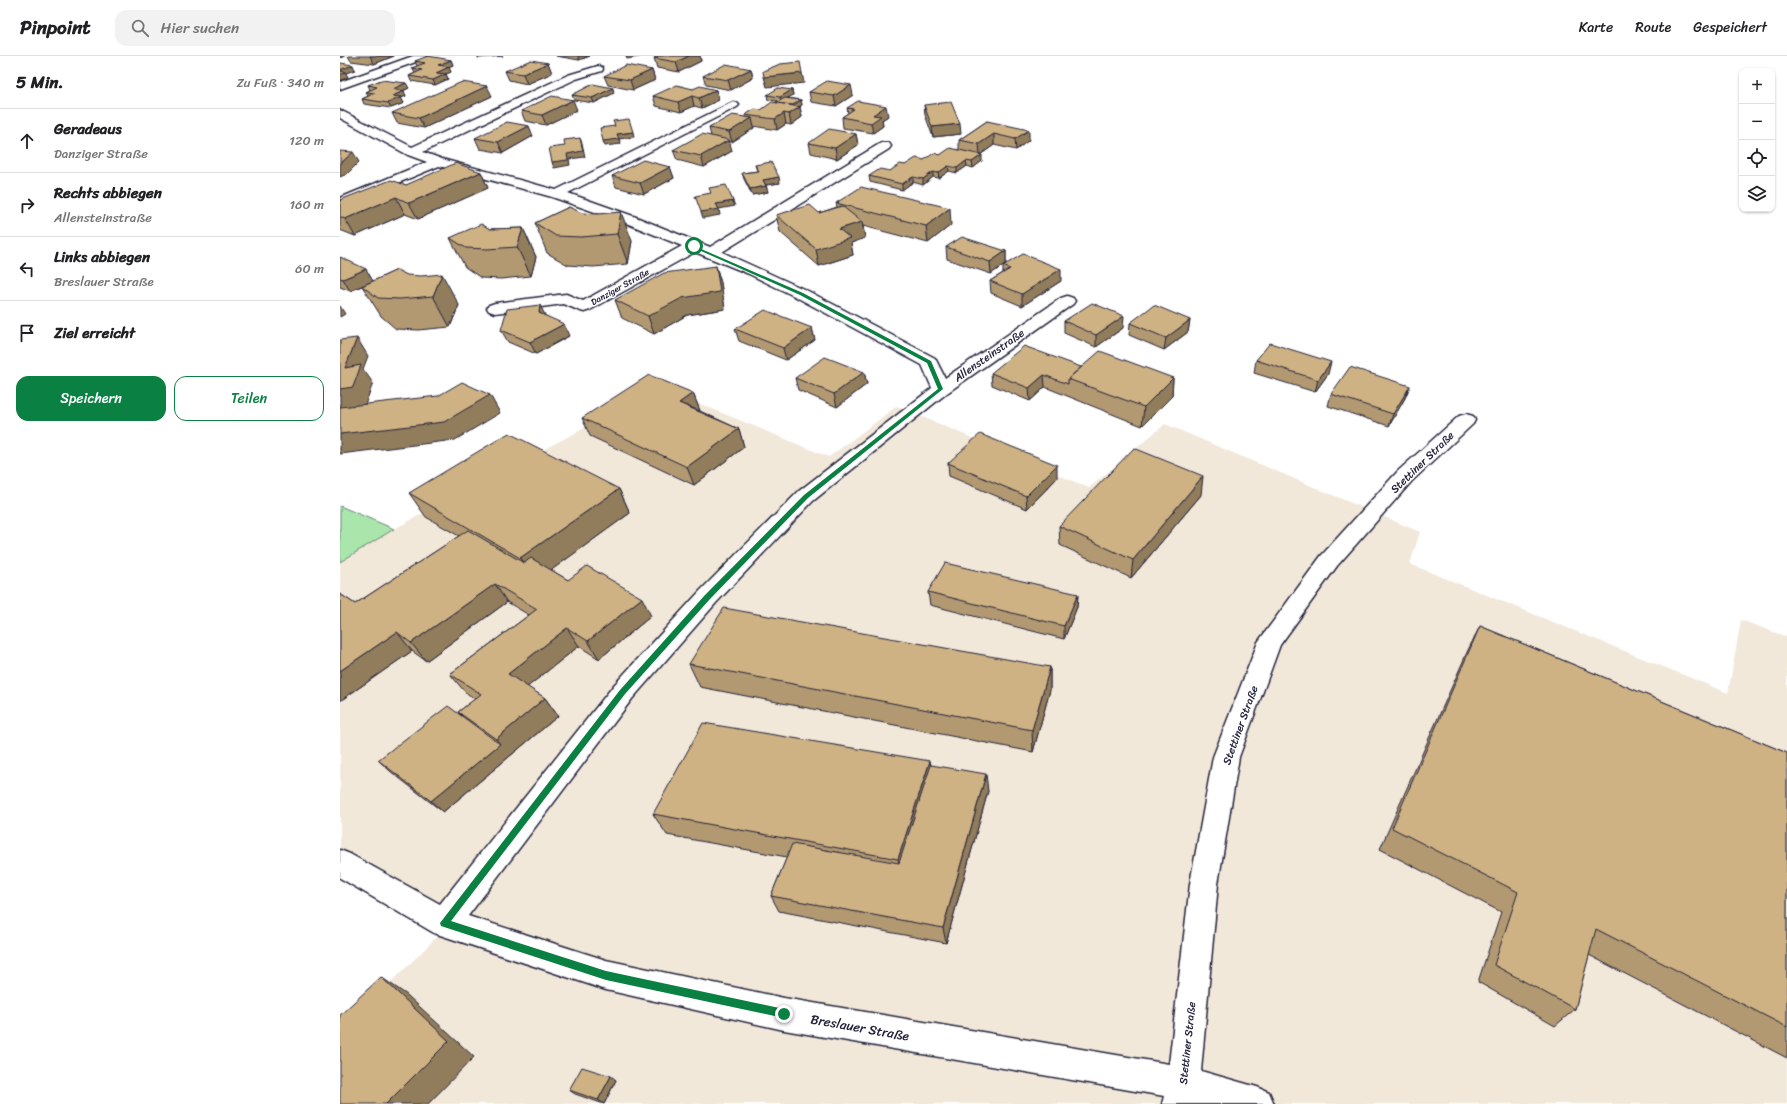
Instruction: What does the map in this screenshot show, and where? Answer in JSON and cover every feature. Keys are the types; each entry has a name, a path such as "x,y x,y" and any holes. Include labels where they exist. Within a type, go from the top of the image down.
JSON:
{"street":[{"path":"340,86 423,56"},
{"path":"412,152 572,77 598,69"},
{"path":"557,194 733,105"},
{"path":"340,113 412,152 438,162 557,194 631,220 711,253 802,294 929,362 941,389"},
{"path":"711,253 885,146"},
{"path":"340,203 438,162"},
{"name":"Danziger Straße","path":"495,308 566,299 584,307 694,246"},
{"name":"Allensteinstraße","path":"444,923 623,692 708,597 806,496 941,389 1067,301"},
{"name":"Stettiner Straße","path":"1181,1093 1204,884 1226,757 1270,642 1329,561 1405,476 1466,420"},
{"name":"Breslauer Straße","path":"340,864 444,923 613,977 784,1014 1181,1093 1257,1104"}],"shaded area":[{"path":"654,385 829,457 897,406 1089,488 1165,424 1420,532 1410,564 1728,693 1741,620 1787,637 1787,1104 340,1104 340,1030 414,960 448,925 340,863 340,562 394,529 590,425"}],"green space":[{"path":"340,506 394,529 340,562"}],"building":[{"path":"428,56 451,60 438,65 449,67 436,73 446,74 433,80 409,76 422,70 412,68 425,63 415,61"},
{"path":"659,56 689,56 676,62 654,58"},
{"path":"531,60 548,63 523,74 505,71"},
{"path":"800,62 802,73 764,77 763,71 780,64"},
{"path":"340,63 353,65 340,70"},
{"path":"726,64 751,69 728,80 703,76"},
{"path":"626,65 652,70 630,80 604,76"},
{"path":"340,71 346,72 340,75"},
{"path":"381,80 406,83 393,89 404,91 392,96 401,97 388,103 362,99 375,93 366,92 377,87 368,85"},
{"path":"827,81 851,85 834,96 809,92"},
{"path":"462,82 487,86 419,118 392,113"},
{"path":"593,84 613,88 592,98 572,95"},
{"path":"677,85 693,89 700,86 716,90 699,98 692,96 678,102 653,96"},
{"path":"778,88 792,90 780,97 767,95"},
{"path":"552,96 573,100 542,115 521,111"},
{"path":"785,98 801,100 793,105 776,103"},
{"path":"858,101 886,106 873,115 881,116 871,123 842,117 854,109 847,108"},
{"path":"772,102 800,107 789,114 784,113 775,119 745,115 755,109 761,110"},
{"path":"951,102 960,124 932,127 924,105"},
{"path":"732,115 752,118 729,132 709,128"},
{"path":"629,119 633,132 617,134 619,139 603,141 600,128 615,126 613,121"},
{"path":"987,121 1029,130 1015,139 994,134 979,144 959,140"},
{"path":"507,122 529,126 498,142 475,138"},
{"path":"829,129 856,134 835,148 809,143"},
{"path":"702,134 729,140 701,156 673,150"},
{"path":"580,138 583,151 567,154 568,160 552,162 549,148 565,146 564,140"},
{"path":"950,148 982,155 972,162 966,161 957,168 948,166 938,173 933,172 923,179 913,177 902,184 869,176 880,169 890,171 900,164 905,165 916,158 924,160 934,153 940,155"},
{"path":"340,151 353,152 340,164"},
{"path":"643,160 670,167 640,183 612,176"},
{"path":"771,162 779,177 763,180 766,186 750,189 742,173 759,171 755,165"},
{"path":"456,163 481,172 409,203 396,197 345,219 340,217 340,200 391,180 406,185"},
{"path":"726,185 733,201 716,204 719,209 701,212 695,196 711,193 709,188"},
{"path":"861,187 950,208 926,226 836,203"},
{"path":"810,205 819,213 842,206 862,222 839,229 850,238 816,249 776,215"},
{"path":"569,207 582,213 598,214 621,212 617,234 581,237 556,236 535,223"},
{"path":"481,224 490,229 523,228 517,247 487,249 466,248 450,238"},
{"path":"962,237 1006,251 990,262 946,247"},
{"path":"1023,254 1061,269 1022,294 990,281 1010,269 1003,266"},
{"path":"340,257 366,269 343,279 340,278"},
{"path":"716,266 720,292 682,298 648,316 615,300 664,273"},
{"path":"397,270 407,275 421,276 442,274 433,296 400,299 378,298 362,286"},
{"path":"1092,303 1124,316 1096,335 1064,321"},
{"path":"540,305 539,313 564,324 530,342 501,330 507,309"},
{"path":"1154,305 1190,320 1166,338 1130,323"},
{"path":"765,310 812,328 783,348 735,329"},
{"path":"357,338 345,368 361,365 353,387 340,389 340,340"},
{"path":"1270,343 1331,362 1318,380 1256,360"},
{"path":"1024,346 1081,367 1068,379 1068,384 1044,375 1029,388 991,373"},
{"path":"1100,351 1173,378 1144,407 1068,379"},
{"path":"825,357 864,372 834,394 795,378"},
{"path":"1350,367 1410,386 1393,414 1331,394"},
{"path":"649,375 693,393 679,403 739,429 687,467 582,418"},
{"path":"462,382 490,395 444,422 340,434 340,407 438,396"},
{"path":"509,433 619,489 520,558 409,493"},
{"path":"980,434 1057,465 1026,496 948,463"},
{"path":"1134,448 1203,476 1133,560 1059,526"},
{"path":"468,530 524,563 531,558 568,580 587,566 642,598 588,641 567,628 508,674 545,698 496,739 458,712 481,694 450,674 537,609 495,584 411,643 397,632 340,671 340,594 355,604"},
{"path":"945,563 1078,594 1064,626 928,592"},
{"path":"724,608 1050,667 1032,730 689,664"},
{"path":"1480,626 1787,753 1787,1027 1596,929 1575,1009 1494,965 1518,892 1392,828"},
{"path":"448,706 500,744 431,801 378,760"},
{"path":"703,723 930,761 898,859 653,814"},
{"path":"931,765 986,774 943,928 771,896 792,844 899,863"},
{"path":"381,977 449,1041 386,1104 340,1104 340,1015"},
{"path":"582,1067 611,1076 598,1100 569,1090"}],"route":[{"path":"694,246 754,271 802,294 929,362 941,389 880,439 806,496 708,597 623,692 444,923 606,975 784,1014"}]}
